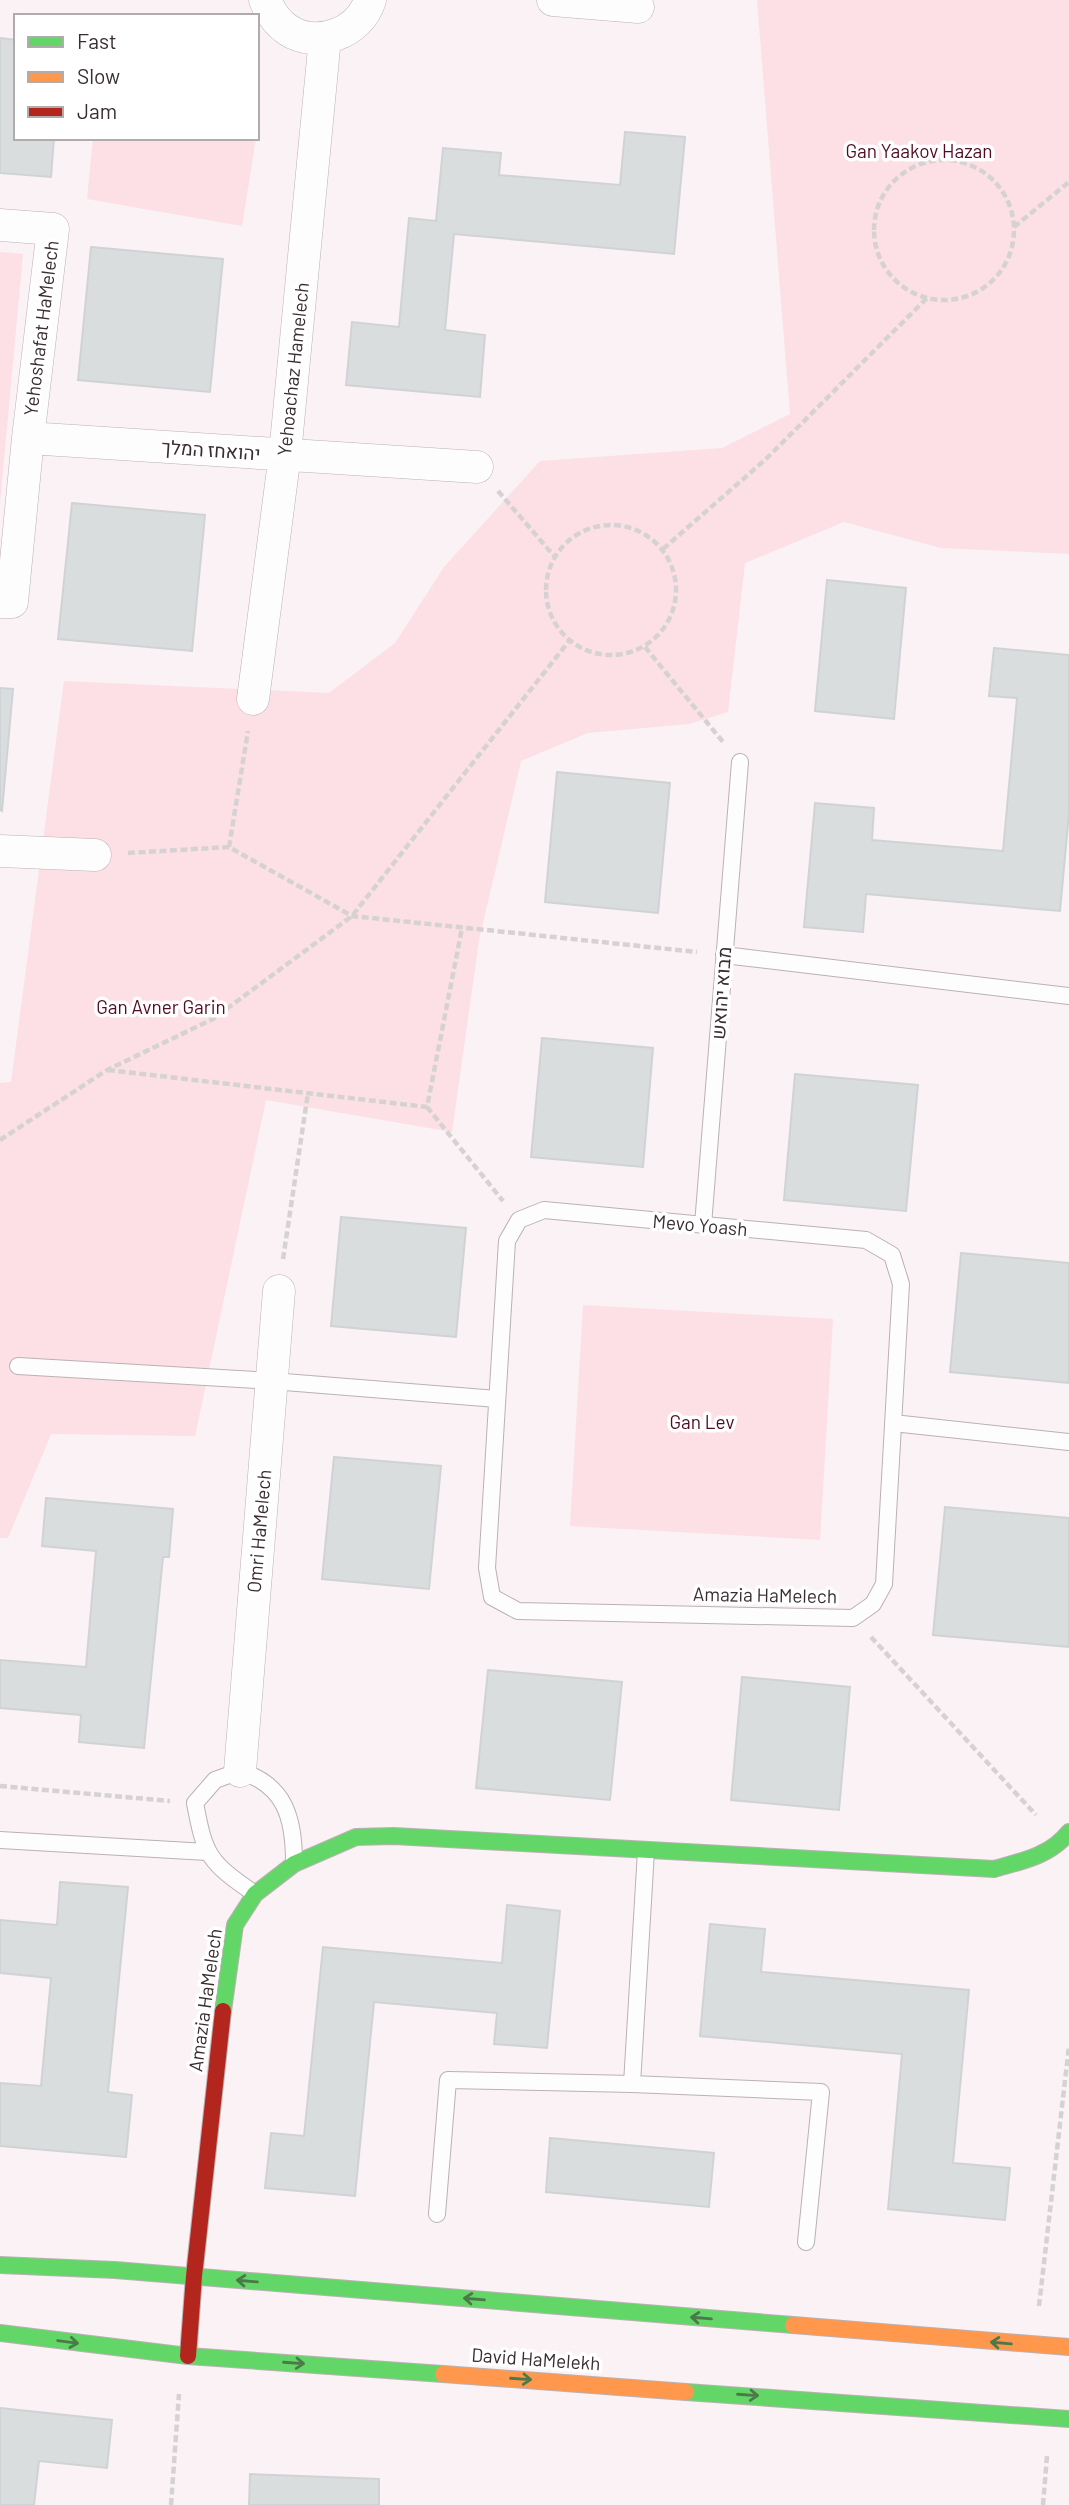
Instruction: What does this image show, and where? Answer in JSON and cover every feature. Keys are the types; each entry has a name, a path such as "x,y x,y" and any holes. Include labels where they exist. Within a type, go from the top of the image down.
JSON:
{"street":[{"path":"260,0 289,31 306,37 325,38 344,32 358,20 370,0"},
{"path":"552,0 638,7"},
{"name":"Yehoachaz Hamelech","path":"253,699 285,454 325,38"},
{"name":"Yehoshafat HaMelech","path":"0,225 53,229 28,438"},
{"path":"0,601 12,602 28,438"},
{"name":"יהואחז המלך","path":"28,438 477,467"},
{"path":"0,851 95,855"},
{"name":"Omri HaMelech","path":"240,1771 279,1291"},
{"name":"Amazia HaMelech","path":"188,2356 225,1990 235,1925 255,1894 294,1864 356,1837 394,1836 994,1868 1038,1857 1066,1837"},
{"path":"0,2265 194,2276 1069,2347"},
{"name":"David HaMelekh","path":"0,2333 188,2356 1069,2418"}],"lane":[{"name":"מבוא יהואש","path":"703,1225 740,762"},
{"path":"724,954 1069,996"},
{"name":"Mevo Yoash","path":"519,1220 544,1210 866,1240 892,1255 901,1284 892,1423"},
{"path":"18,1366 272,1381 497,1399 507,1241 519,1220"},
{"name":"Amazia HaMelech","path":"497,1399 487,1568 492,1597 518,1611 853,1618 873,1604 884,1584 892,1423"},
{"path":"892,1423 1069,1442"},
{"path":"255,1894 222,1871 207,1852 195,1803 215,1780 240,1771 258,1777 280,1797 294,1832 294,1864"},
{"path":"0,1840 207,1852"},
{"path":"632,2084 646,1850"},
{"path":"437,2214 448,2080 821,2092 806,2242"}],"path":[{"path":"956,160 979,168 997,183 1009,204 1014,227 1012,248 1003,268 988,284 970,295 948,300 927,298 905,288 888,272 877,250 874,227 879,204 891,184 910,169 932,161 956,160"},
{"path":"1014,227 1069,182"},
{"path":"663,549 765,460 927,298"},
{"path":"477,467 555,557"},
{"path":"607,525 628,527 648,535 663,549 674,569 677,591 673,613 662,633 645,647 626,654 606,656 586,651 569,641 549,610 546,592 548,574 555,557 569,541 587,530 607,525"},
{"path":"0,1140 107,1070 213,1019 352,916 569,641"},
{"path":"645,647 740,762"},
{"path":"229,847 253,699"},
{"path":"95,855 229,847 352,916 724,954"},
{"path":"427,1107 462,928"},
{"path":"107,1070 427,1107 519,1220"},
{"path":"279,1291 308,1093"},
{"path":"853,1618 1066,1837"},
{"path":"0,1786 195,1803"},
{"path":"1034,2346 1069,2046"},
{"path":"171,2505 179,2392 188,2356"},
{"path":"1043,2505 1050,2417"}],"green space":[{"name":"Gan Yaakov Hazan","path":"757,0 1069,0 1069,554 941,548 844,522 745,563 728,712 689,724 588,733 521,761 479,940 452,1132 266,1100 195,1436 51,1434 8,1538 0,1538 0,1083 11,1082 64,681 329,693 395,643 444,567 540,461 722,448 790,414"},
{"path":"93,140 256,140 242,226 87,199"},
{"path":"0,252 23,254 0,503"},
{"name":"Gan Lev","path":"583,1305 833,1319 820,1540 570,1526"}],"building":[{"path":"0,38 14,40 14,140 54,140 51,177 0,173"},
{"path":"625,132 685,137 674,254 454,234 445,330 485,335 480,397 346,385 352,322 399,327 409,218 436,221 443,148 501,153 499,175 620,185"},
{"path":"91,247 223,259 210,392 78,380"},
{"path":"72,503 205,515 192,651 58,639"},
{"path":"827,580 906,588 894,719 815,711"},
{"path":"994,648 1069,655 1069,813 1060,911 866,894 863,932 804,927 815,803 874,808 872,840 1003,851 1017,698 989,696"},
{"path":"0,688 13,689 2,811 0,810"},
{"path":"557,772 670,783 658,913 545,902"},
{"path":"542,1038 653,1048 643,1167 531,1157"},
{"path":"795,1074 918,1085 906,1211 784,1200"},
{"path":"341,1217 466,1228 456,1337 331,1326"},
{"path":"961,1253 1069,1263 1069,1383 950,1372"},
{"path":"334,1457 441,1466 429,1589 322,1579"},
{"path":"46,1498 173,1509 169,1557 163,1557 144,1748 79,1742 81,1715 0,1708 0,1660 86,1667 96,1551 42,1546"},
{"path":"945,1507 1069,1518 1069,1647 933,1635"},
{"path":"488,1670 622,1682 610,1800 476,1788"},
{"path":"742,1677 850,1687 839,1810 731,1800"},
{"path":"60,1882 128,1887 108,2092 132,2095 126,2157 0,2146 0,2083 41,2086 51,1978 0,1973 0,1920 57,1925"},
{"path":"507,1905 560,1911 547,2048 494,2044 497,2013 374,2002 355,2196 265,2188 271,2133 304,2136 323,1947 502,1963"},
{"path":"710,1924 765,1929 761,1972 969,1990 953,2163 1010,2168 1005,2220 888,2209 902,2054 700,2036"},
{"path":"550,2138 714,2153 709,2207 546,2192"},
{"path":"0,2408 112,2420 107,2468 39,2461 34,2505 0,2505"},
{"path":"250,2474 379,2479 379,2505 249,2505"}],"traffic: fast":[{"path":"223,2011 235,1925 255,1894 294,1864 356,1837 394,1836 994,1869 1044,1852 1069,1832"},
{"path":"0,2265 115,2270 793,2325"},
{"path":"0,2333 188,2356 443,2374"},
{"path":"686,2392 1069,2419"}],"traffic: slow":[{"path":"793,2325 1069,2347"},
{"path":"443,2374 686,2392"}],"traffic: jam":[{"path":"188,2356 194,2276 223,2011"}],"park label":[{"name":"Gan Avner Garin","path":"161,1007"}]}
